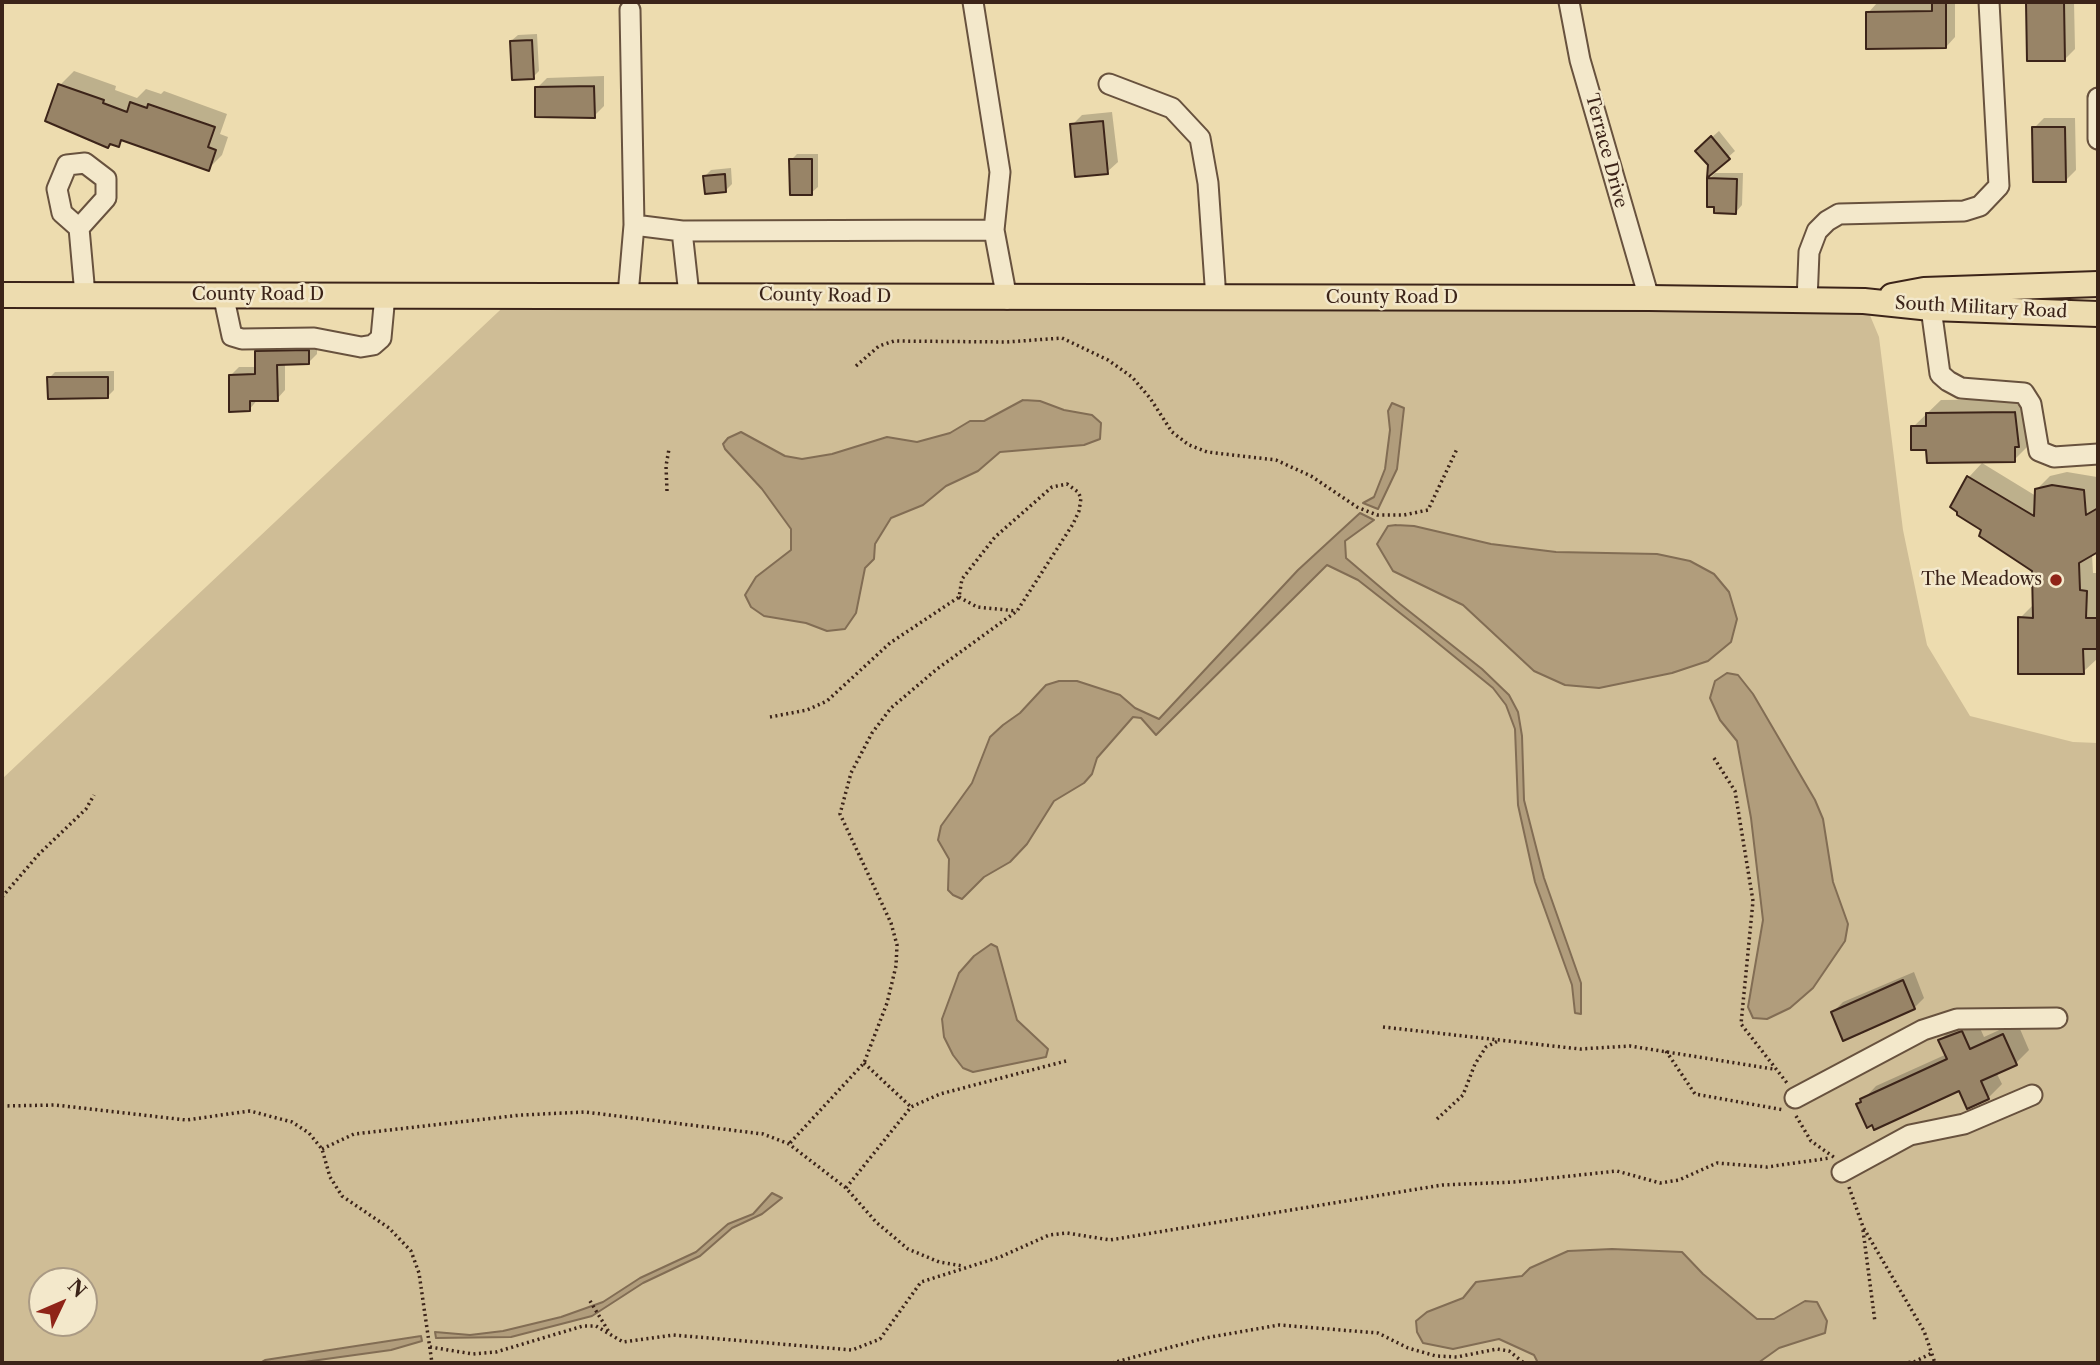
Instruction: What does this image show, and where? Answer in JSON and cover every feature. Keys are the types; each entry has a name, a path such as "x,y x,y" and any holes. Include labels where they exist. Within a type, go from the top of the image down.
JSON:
{"main road":[{"name":"South Military Road","path":"1864,301 1924,290 2098,284"},
{"name":"County Road D","path":"2,295 689,295 1007,299 1649,298"},
{"name":"South Military Road","path":"1649,298 1864,301 1931,308 2098,314"}],"street":[{"path":"973,2 1000,172 994,230 1007,299"},
{"name":"Terrace Drive","path":"1569,2 1580,60 1649,298"},
{"path":"1807,300 1809,252 1817,231 1839,214 1964,211 1980,206 1999,186 1989,2"},
{"path":"628,295 635,225 630,10"},
{"path":"1109,84 1172,108 1200,138 1208,183 1216,299"},
{"path":"2098,99 2098,139"},
{"path":"635,225 682,231 994,230"},
{"path":"79,228 85,295"},
{"path":"682,231 689,295"},
{"path":"223,295 232,335 242,339 314,338 360,347 373,345 381,338 385,295"},
{"path":"1931,308 1940,374 1948,381 1961,388 2024,393 2031,404 2039,451 2054,457 2098,454"},
{"path":"1795,1105 1923,1030 1957,1019 2057,1018"},
{"path":"1839,1165 1910,1135 1964,1124 2032,1095"}],"path":[{"path":"856,366 878,346 894,341 1007,342 1062,338 1108,359 1132,377 1150,398 1172,432 1189,445 1207,452 1276,460 1311,476 1357,507 1377,515 1404,515 1428,510 1457,449"},
{"path":"667,491 666,466 669,449"},
{"path":"770,717 807,710 827,701 890,643 959,597 962,579 995,537 1052,486 1066,484 1081,498 1079,511 1017,611 937,669 891,708 872,733 842,797 840,814 846,831 891,923 897,945 896,967 887,1003 864,1063 789,1144"},
{"path":"959,597 977,607 1017,611"},
{"path":"1714,758 1735,791 1753,901 1741,1024 1773,1069 1794,1091 1797,1121 1811,1141 1839,1165 1863,1227 1924,1331 1935,1363"},
{"path":"2,897 39,854 86,810 94,795"},
{"path":"1383,1027 1580,1049 1630,1046 1773,1069"},
{"path":"1437,1119 1463,1095 1475,1063 1486,1047 1502,1039"},
{"path":"1666,1051 1695,1094 1795,1105"},
{"path":"846,1188 911,1107 940,1094 1033,1072 1066,1061"},
{"path":"864,1063 911,1107"},
{"path":"2,1106 55,1105 186,1119 250,1111 292,1122 309,1133 322,1149 330,1177 342,1196 389,1228 411,1251 419,1273 432,1363"},
{"path":"322,1149 354,1134 520,1115 585,1112 763,1134 789,1144 846,1188 876,1222 908,1250 939,1262 966,1266"},
{"path":"430,1347 473,1354 496,1352 583,1326 596,1326 623,1342 673,1335 852,1350 880,1339 922,1282 1000,1257 1049,1235 1067,1233 1110,1240 1441,1185 1514,1182 1617,1171 1660,1183 1679,1180 1717,1163 1767,1167 1839,1165"},
{"path":"1863,1227 1875,1322"},
{"path":"590,1301 610,1334"},
{"path":"1112,1363 1205,1338 1279,1325 1378,1333 1408,1348 1436,1356 1457,1357 1497,1349 1509,1351 1524,1363"},
{"path":"1903,1363 1932,1353"}],"shaded area":[{"path":"515,296 1864,301 1879,337 1903,530 1927,645 1970,716 2073,742 2098,743 2098,1363 2,1363 2,779"},
{"path":"1023,400 1040,401 1064,410 1092,415 1101,423 1100,439 1084,445 1000,452 978,471 946,486 923,505 891,518 875,544 874,559 865,568 856,613 845,629 827,631 806,623 764,616 751,607 745,595 756,577 791,550 791,529 762,489 725,449 723,444 728,438 741,432 785,456 802,459 832,454 887,437 917,442 950,433 970,421 984,421"},
{"path":"1392,403 1404,408 1397,469 1378,509 1363,503 1374,497 1385,469 1390,430 1388,411"},
{"path":"1360,513 1374,520 1345,541 1346,558 1482,669 1509,695 1518,712 1522,736 1524,800 1544,878 1581,983 1581,1014 1575,1013 1572,985 1535,882 1518,805 1515,729 1506,705 1493,688 1358,580 1327,565 1156,735 1141,718 1133,717 1097,758 1092,774 1084,783 1054,801 1027,844 1010,862 984,877 962,899 948,890 949,859 938,840 941,826 972,783 990,737 1020,713 1046,685 1059,681 1077,681 1120,695 1135,708 1159,719 1298,570"},
{"path":"1388,526 1414,526 1491,544 1556,552 1657,554 1690,561 1714,574 1729,592 1737,619 1731,642 1708,661 1672,673 1599,688 1565,685 1534,671 1463,605 1393,571 1377,544"},
{"path":"1727,673 1738,675 1753,694 1815,800 1823,819 1833,882 1848,924 1845,941 1813,988 1790,1008 1767,1019 1753,1018 1748,1007 1763,920 1751,818 1737,741 1720,720 1710,698 1715,681"},
{"path":"991,944 997,947 1017,1020 1048,1049 1046,1057 973,1072 963,1068 953,1055 944,1037 942,1019 959,973 974,956"},
{"path":"772,1193 782,1198 762,1214 732,1228 700,1256 643,1283 592,1316 511,1337 436,1338 435,1332 470,1335 503,1331 561,1317 603,1302 640,1278 696,1252 728,1224 753,1214"},
{"path":"1612,1249 1682,1252 1703,1274 1757,1319 1774,1319 1805,1301 1817,1302 1827,1321 1825,1333 1779,1348 1758,1363 1538,1363 1534,1355 1499,1339 1453,1349 1423,1343 1417,1332 1416,1321 1427,1312 1463,1298 1476,1282 1522,1276 1530,1268 1568,1251"},
{"path":"421,1336 422,1341 391,1350 297,1363 260,1363 265,1360"}],"building":[{"path":"1932,2 1946,2 1946,48 1866,49 1866,12 1932,11"},
{"path":"2026,2 2064,2 2065,61 2027,61"},
{"path":"532,40 534,79 512,80 510,41"},
{"path":"58,84 104,100 103,103 127,112 130,102 147,108 148,104 215,127 208,147 216,150 209,171 121,140 119,147 110,144 108,148 45,121"},
{"path":"594,86 595,118 535,117 535,87"},
{"path":"1103,121 1108,174 1075,177 1070,124"},
{"path":"2032,127 2065,127 2066,182 2033,182"},
{"path":"1711,136 1730,159 1707,178 1708,165 1695,151"},
{"path":"789,159 812,159 812,195 790,195"},
{"path":"725,174 726,192 705,194 703,176"},
{"path":"1707,178 1737,179 1736,214 1714,213 1714,207 1707,207"},
{"path":"309,350 309,364 277,365 278,401 250,401 250,411 229,412 229,375 255,374 255,351"},
{"path":"47,377 108,377 108,398 48,399"},
{"path":"2015,412 2019,447 2015,447 2015,462 1927,463 1926,450 1911,450 1911,426 1926,426 1926,413"},
{"name":"The Meadows","path":"1967,476 2034,516 2035,489 2052,485 2084,490 2086,515 2098,508 2098,552 2079,563 2080,590 2087,591 2086,618 2098,618 2098,649 2083,649 2084,674 2018,674 2018,617 2033,618 2032,571 1979,536 1981,530 1957,515 1950,507"},
{"path":"1903,980 1915,1009 1843,1041 1831,1012"},
{"path":"1962,1031 1970,1049 2003,1034 2017,1065 1981,1081 1989,1099 1967,1109 1959,1091 1874,1130 1872,1125 1867,1128 1856,1104 1861,1102 1860,1099 1947,1059 1938,1040"}],"place":[{"name":"The Meadows","path":"2056,580"}]}
